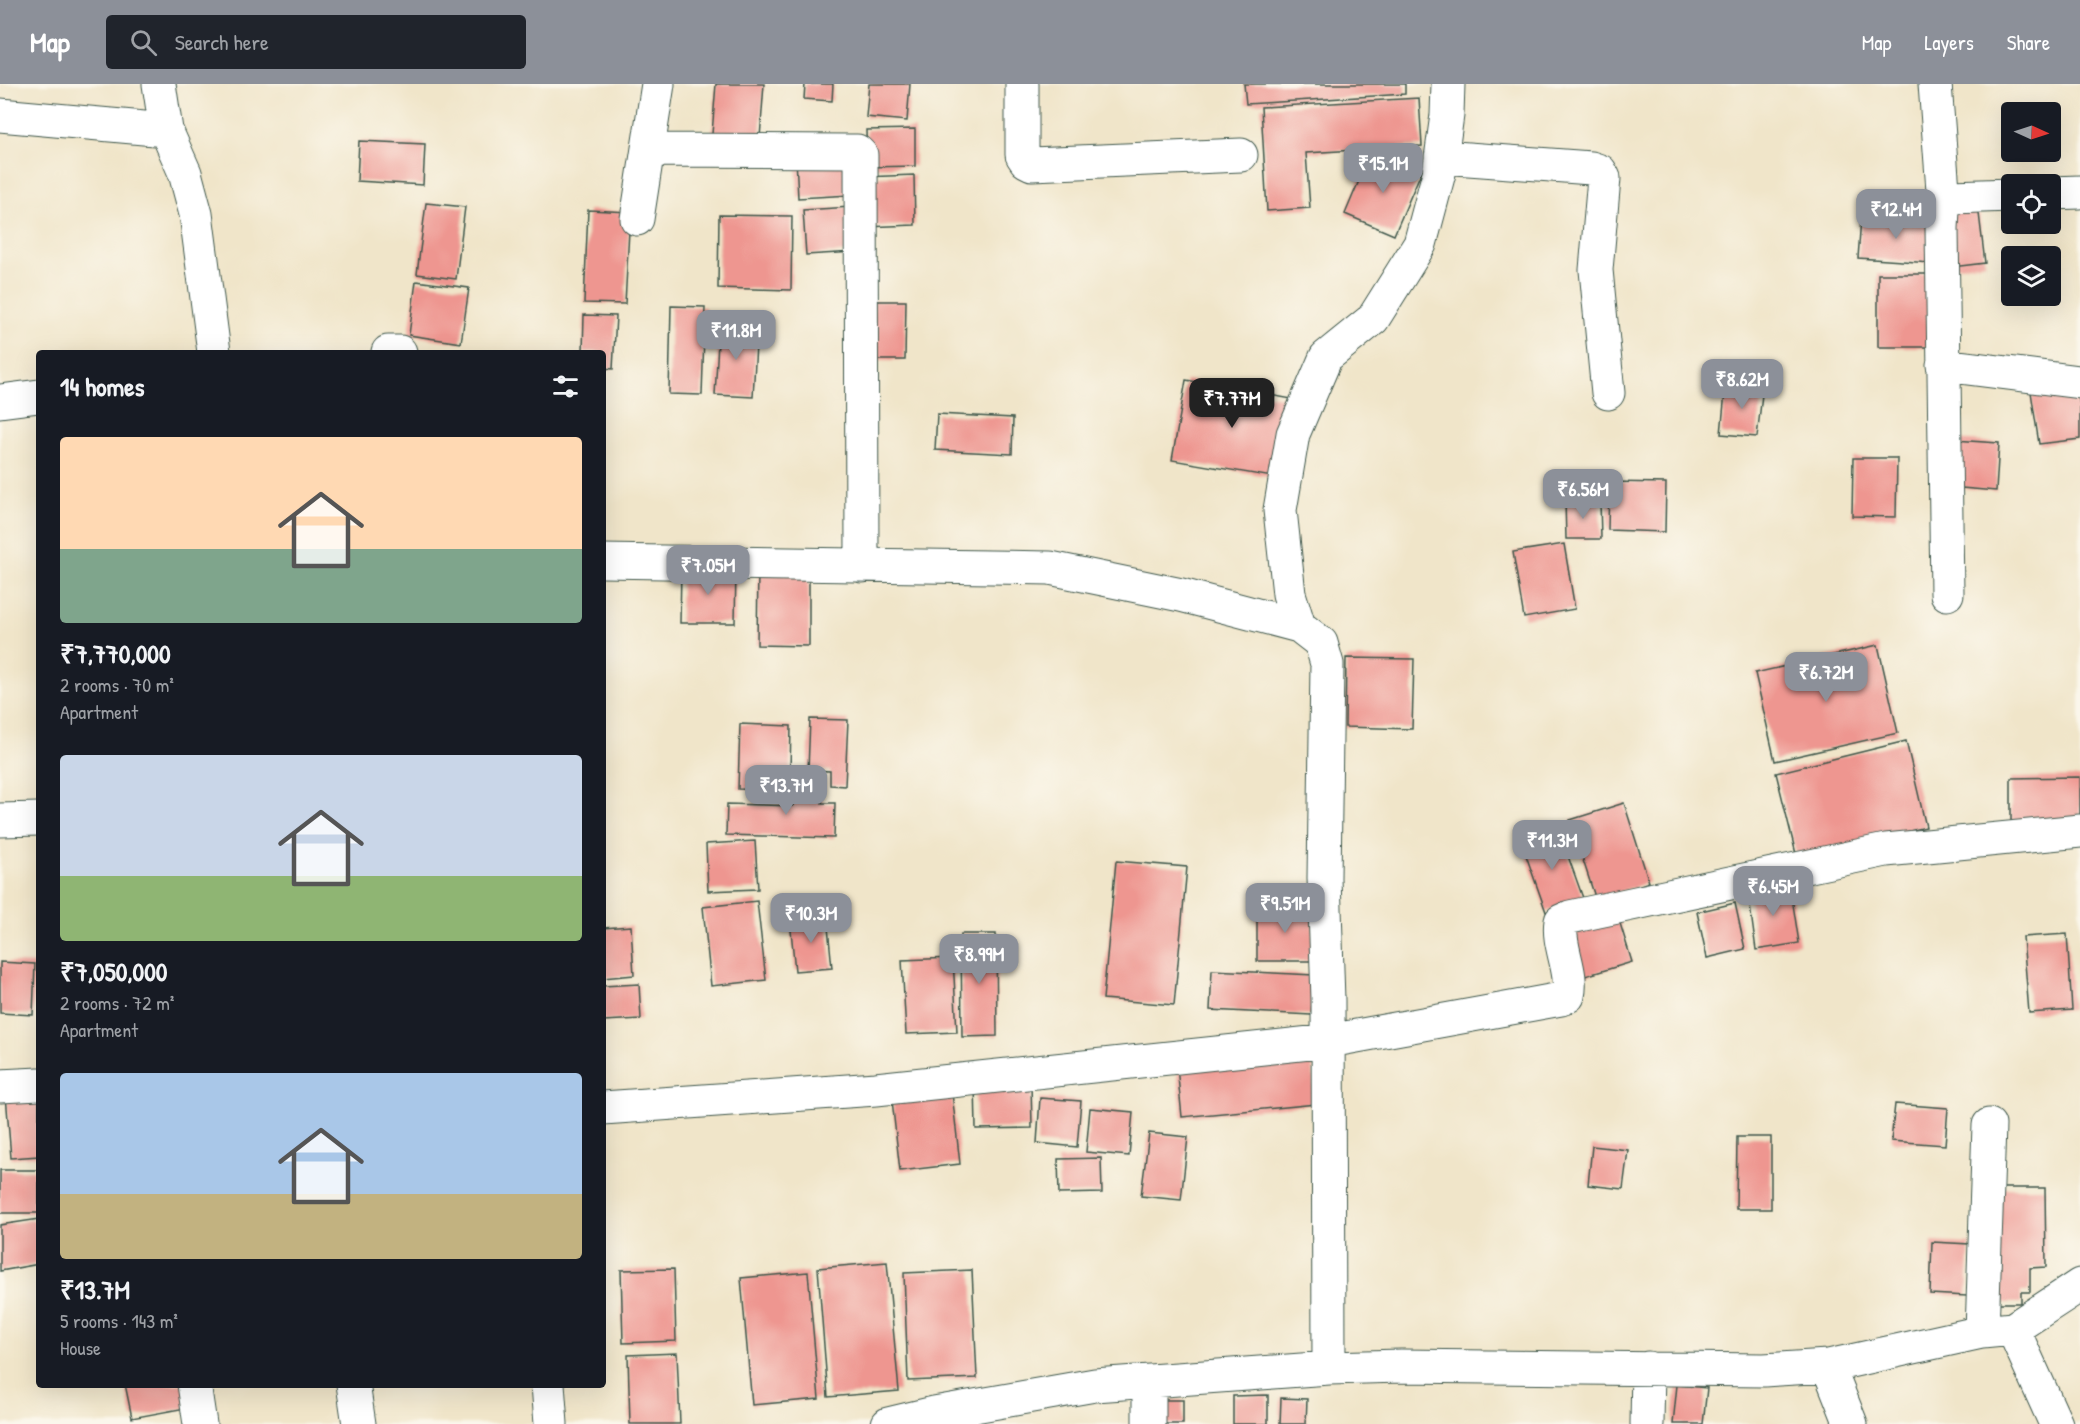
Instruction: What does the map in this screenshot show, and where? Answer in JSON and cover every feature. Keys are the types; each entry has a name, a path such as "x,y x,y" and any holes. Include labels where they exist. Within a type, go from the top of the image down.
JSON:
{"street":[{"path":"159,84 166,130 185,173 196,214 214,350"},
{"path":"637,219 658,84"},
{"path":"1022,84 1022,155 1032,164 1240,155"},
{"path":"1299,626 1289,594 1280,510 1293,434 1326,357 1373,319 1420,244 1439,174 1447,115 1448,84"},
{"path":"1935,84 1942,190 1951,197 2001,195"},
{"path":"0,115 166,130"},
{"path":"648,150 856,151 861,155 862,566"},
{"path":"1441,157 1591,168 1600,171 1604,178 1596,270 1608,393"},
{"path":"2061,193 2080,192"},
{"path":"1947,194 1942,228 1947,594"},
{"path":"1943,365 2080,382"},
{"path":"0,401 36,396"},
{"path":"606,561 1050,568 1181,596 1299,626 1321,643 1327,664 1324,878 1329,1041 1329,1368"},
{"path":"0,820 36,819"},
{"path":"606,1108 876,1089 1329,1041 1568,996 1571,986 1559,931 1561,921 1570,917 1886,850 2080,831"},
{"path":"0,1086 36,1084"},
{"path":"1989,1125 1998,1331 2056,1424"},
{"path":"888,1424 934,1413 1095,1385 1329,1368 1413,1366 1764,1370 1828,1366 1998,1331 2080,1285"},
{"path":"1828,1366 1851,1424"},
{"path":"1647,1424 1648,1368"},
{"path":"1149,1381 1149,1424"},
{"path":"195,1388 200,1424"},
{"path":"354,1388 359,1424"},
{"path":"548,1388 551,1424"}],"building":[{"path":"716,84 764,84 760,138 712,134"},
{"path":"805,84 833,84 832,101 804,99"},
{"path":"869,84 910,84 907,121 866,117"},
{"path":"1244,84 1405,84 1405,94 1246,104"},
{"path":"1419,98 1422,146 1306,153 1310,208 1267,211 1261,107"},
{"path":"915,129 915,166 867,167 866,130"},
{"path":"359,141 425,144 423,185 357,181"},
{"path":"850,156 851,195 798,198 796,158"},
{"path":"1369,157 1422,170 1394,235 1345,214"},
{"path":"914,175 915,225 865,227 863,177"},
{"path":"426,203 465,207 456,279 417,274"},
{"path":"1978,205 1985,263 1952,267 1945,208"},
{"path":"851,207 854,252 806,255 803,210"},
{"path":"588,210 630,212 625,304 584,303"},
{"path":"719,215 792,216 791,290 718,288"},
{"path":"1861,218 1933,222 1931,263 1858,258"},
{"path":"1878,274 1933,274 1932,347 1878,347"},
{"path":"416,281 469,288 461,343 409,335"},
{"path":"873,301 906,301 905,360 873,360"},
{"path":"671,306 705,307 702,395 669,394"},
{"path":"584,315 616,316 613,369 606,368 606,350 583,350"},
{"path":"719,325 757,327 753,397 715,395"},
{"path":"1186,380 1292,399 1278,478 1172,460"},
{"path":"1726,382 1763,386 1757,437 1721,434"},
{"path":"2077,386 2080,406 2080,439 2039,444 2031,392"},
{"path":"937,414 1013,418 1012,454 935,450"},
{"path":"1954,440 1999,443 1996,491 1950,487"},
{"path":"1853,458 1897,458 1896,517 1852,516"},
{"path":"1609,482 1666,483 1665,532 1608,530"},
{"path":"1565,500 1600,500 1601,539 1566,539"},
{"path":"1564,544 1575,609 1524,618 1513,552"},
{"path":"681,569 736,569 735,623 680,623"},
{"path":"758,569 809,570 809,646 757,645"},
{"path":"1878,645 1898,733 1775,761 1755,673"},
{"path":"1346,658 1414,659 1412,729 1345,727"},
{"path":"810,719 848,720 845,786 830,785 830,771 808,770"},
{"path":"740,724 791,726 790,772 780,771 779,790 738,789"},
{"path":"1906,741 1926,827 1797,858 1776,773"},
{"path":"2080,777 2080,820 2011,821 2011,778"},
{"path":"793,782 822,783 822,803 835,803 834,838 726,835 727,804 793,806"},
{"path":"1624,803 1649,882 1596,900 1570,820"},
{"path":"1559,831 1583,898 1546,912 1522,844"},
{"path":"755,841 758,889 708,891 706,844"},
{"path":"1116,861 1187,867 1174,1005 1103,999"},
{"path":"1790,885 1799,943 1756,950 1748,891"},
{"path":"757,901 766,980 711,986 703,907"},
{"path":"1735,903 1745,949 1707,958 1697,912"},
{"path":"1257,906 1313,907 1313,961 1257,961"},
{"path":"827,917 832,968 795,971 790,920"},
{"path":"1619,920 1632,962 1582,977 1570,935"},
{"path":"631,926 634,975 606,978 606,928"},
{"path":"961,934 996,934 997,1036 962,1037"},
{"path":"2067,934 2072,1010 2029,1013 2023,937"},
{"path":"953,958 957,1032 906,1034 902,960"},
{"path":"0,962 35,964 33,1015 0,1013"},
{"path":"1212,970 1314,975 1311,1015 1210,1010"},
{"path":"639,984 641,1019 606,1021 606,986"},
{"path":"1312,1054 1316,1104 1182,1117 1177,1067"},
{"path":"1031,1082 1032,1128 976,1129 975,1083"},
{"path":"36,1092 36,1156 11,1158 6,1095"},
{"path":"952,1093 960,1164 900,1171 892,1100"},
{"path":"1040,1098 1081,1101 1077,1147 1037,1143"},
{"path":"1895,1104 1948,1108 1945,1145 1891,1141"},
{"path":"1090,1108 1133,1112 1129,1156 1086,1152"},
{"path":"1149,1133 1188,1137 1181,1200 1141,1196"},
{"path":"1737,1137 1771,1137 1771,1209 1736,1209"},
{"path":"1592,1146 1628,1150 1623,1189 1588,1185"},
{"path":"1101,1158 1102,1193 1059,1194 1058,1159"},
{"path":"0,1170 36,1170 36,1213 0,1213"},
{"path":"1993,1188 2045,1188 2046,1267 2030,1268 2030,1292 2021,1292 2021,1303 1994,1303"},
{"path":"36,1219 36,1265 0,1271 0,1225"},
{"path":"1932,1242 1970,1244 1967,1296 1930,1294"},
{"path":"887,1262 899,1391 828,1397 818,1268"},
{"path":"674,1269 676,1341 623,1343 621,1270"},
{"path":"972,1270 977,1378 908,1381 904,1273"},
{"path":"808,1272 819,1399 752,1405 741,1278"},
{"path":"677,1353 680,1424 630,1424 628,1355"},
{"path":"1677,1385 1707,1388 1703,1424 1673,1424"},
{"path":"126,1388 187,1388 191,1407 132,1418"},
{"path":"1268,1395 1268,1424 1233,1424 1233,1396"},
{"path":"1281,1398 1307,1399 1306,1424 1280,1424"},
{"path":"1164,1400 1183,1400 1183,1424 1164,1424"}]}
